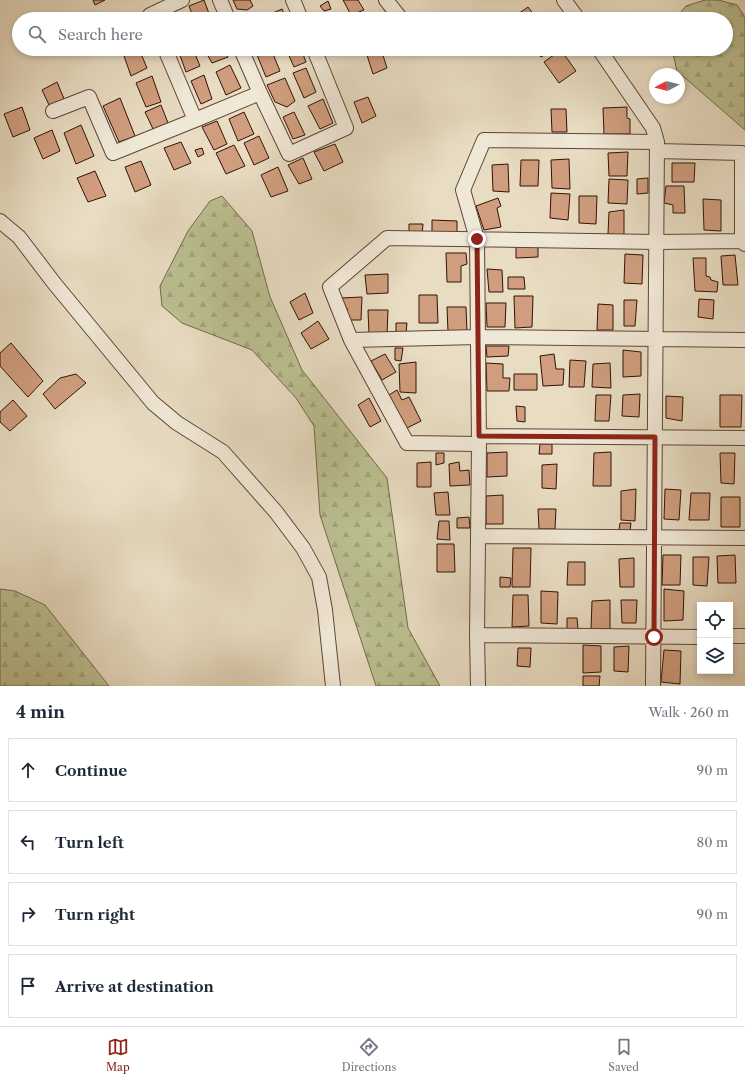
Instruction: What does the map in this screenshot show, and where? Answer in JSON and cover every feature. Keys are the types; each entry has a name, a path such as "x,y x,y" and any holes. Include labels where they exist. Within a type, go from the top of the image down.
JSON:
{"street":[{"path":"156,12 182,0"},
{"path":"220,0 225,12"},
{"path":"293,0 298,12"},
{"path":"386,0 395,12"},
{"path":"564,0 573,12"},
{"path":"168,56 195,120"},
{"path":"244,56 289,154 346,128 317,56"},
{"path":"604,56 653,128 657,147 653,686"},
{"path":"53,112 89,97 113,153 260,93"},
{"path":"478,686 477,635 479,440 477,239 463,190 484,140 657,147 742,153 744,242 657,242 477,239 387,238 330,287 351,340 407,443 479,440 655,437 745,438"},
{"path":"0,221 19,237 54,283 153,403 177,423 223,452 276,512 302,548 319,577 325,610 333,686"},
{"path":"351,340 478,338 745,340"},
{"path":"478,536 745,538"},
{"path":"477,635 697,636"},
{"path":"733,636 745,636"}],"green space":[{"path":"705,0 718,0 737,5 745,17 745,130 685,78 685,68 676,68 674,56 733,56 733,12 681,12 686,6"},
{"path":"222,196 252,231 270,297 302,370 387,478 408,628 440,686 376,686 320,515 314,426 296,398 252,350 182,323 162,306 160,286 188,231 210,201"},
{"path":"0,589 15,591 45,605 109,686 0,686"}],"building":[{"path":"93,0 105,0 95,5"},
{"path":"204,0 208,12 191,12 189,6"},
{"path":"233,0 250,0 253,6 247,10 237,9"},
{"path":"343,0 358,0 364,10 359,12 349,12"},
{"path":"328,1 331,9 324,11 320,6"},
{"path":"528,7 532,12 521,12"},
{"path":"282,9 283,12 275,12"},
{"path":"124,56 142,56 147,68 131,76"},
{"path":"180,56 196,56 200,66 186,72"},
{"path":"208,56 228,57 212,63"},
{"path":"257,56 274,56 280,71 266,77"},
{"path":"289,56 304,56 306,62 294,67"},
{"path":"367,56 383,56 387,68 373,74"},
{"path":"552,56 565,56 576,71 559,83 544,62"},
{"path":"230,65 241,88 226,95 216,72"},
{"path":"306,68 316,92 304,98 293,73"},
{"path":"204,75 212,99 201,104 191,81"},
{"path":"152,76 161,102 146,107 136,83"},
{"path":"285,78 295,101 287,107 275,102 267,85"},
{"path":"57,82 65,101 50,107 42,90"},
{"path":"368,97 376,116 362,123 354,102"},
{"path":"120,98 135,136 119,142 103,106"},
{"path":"323,99 333,123 320,129 308,106"},
{"path":"161,105 168,123 153,129 145,112"},
{"path":"22,107 30,130 13,137 4,114"},
{"path":"627,107 627,118 630,119 630,134 604,134 603,108"},
{"path":"551,109 566,109 567,132 552,132"},
{"path":"244,112 254,134 238,141 229,119"},
{"path":"294,112 305,135 293,139 283,117"},
{"path":"217,121 227,144 214,150 202,127"},
{"path":"81,125 94,156 76,164 64,133"},
{"path":"52,130 60,151 43,159 34,138"},
{"path":"259,136 269,158 254,165 244,143"},
{"path":"181,142 191,163 174,170 164,148"},
{"path":"335,144 343,162 324,171 314,152"},
{"path":"234,145 245,166 226,174 216,153"},
{"path":"202,148 204,154 198,157 195,150"},
{"path":"628,152 627,176 609,176 608,153"},
{"path":"303,158 312,179 299,184 288,165"},
{"path":"569,159 570,189 552,188 551,160"},
{"path":"521,160 539,160 538,186 520,186"},
{"path":"141,161 151,185 135,192 125,167"},
{"path":"672,163 695,163 694,182 672,182"},
{"path":"508,164 509,192 493,191 492,165"},
{"path":"278,167 288,191 271,197 261,175"},
{"path":"95,171 106,196 88,202 77,178"},
{"path":"648,178 648,193 637,194 637,179"},
{"path":"609,179 628,180 627,204 608,203"},
{"path":"666,186 684,186 685,213 673,213 673,205 664,203"},
{"path":"551,193 570,194 568,220 550,218"},
{"path":"579,196 597,196 596,224 579,223"},
{"path":"498,198 501,206 497,208 501,227 484,230 476,206"},
{"path":"703,199 721,200 721,231 704,230"},
{"path":"624,210 624,235 608,234 609,212"},
{"path":"432,220 457,221 457,234 432,233"},
{"path":"409,224 423,224 422,235 409,235"},
{"path":"516,246 538,246 538,257 516,258"},
{"path":"446,253 466,253 467,264 461,266 461,282 447,282"},
{"path":"625,254 643,255 642,284 624,283"},
{"path":"735,255 738,285 723,285 721,256"},
{"path":"693,258 706,258 706,276 710,277 711,280 718,282 717,292 695,291"},
{"path":"487,269 502,270 503,292 489,292"},
{"path":"388,274 388,293 367,294 365,275"},
{"path":"508,277 524,277 525,289 508,289"},
{"path":"305,293 313,313 299,320 290,302"},
{"path":"419,295 437,295 438,323 419,323"},
{"path":"514,296 533,296 532,327 515,328"},
{"path":"362,297 361,320 348,320 347,308 343,308 341,298"},
{"path":"699,299 714,300 713,319 698,317"},
{"path":"624,300 637,300 635,326 624,326"},
{"path":"486,303 506,303 505,327 487,327"},
{"path":"598,304 613,305 613,330 597,330"},
{"path":"447,307 466,307 467,331 448,332"},
{"path":"368,310 388,310 387,334 369,335"},
{"path":"318,321 329,339 311,349 301,333"},
{"path":"396,323 407,323 406,333 396,333"},
{"path":"11,343 43,381 28,397 0,366 0,353"},
{"path":"486,346 509,346 508,356 487,357"},
{"path":"395,348 403,348 401,361 395,360"},
{"path":"623,350 641,352 641,376 623,377"},
{"path":"385,354 396,372 382,380 371,361"},
{"path":"554,354 556,369 564,369 563,385 543,386 540,356"},
{"path":"570,360 586,361 584,387 569,387"},
{"path":"416,362 416,393 400,392 399,364"},
{"path":"486,363 503,364 503,378 510,378 509,391 487,391"},
{"path":"610,363 611,388 592,387 593,364"},
{"path":"76,374 86,383 55,409 43,394 60,378"},
{"path":"514,374 537,374 537,390 514,390"},
{"path":"397,390 402,400 409,397 421,421 407,428 389,395"},
{"path":"640,394 639,417 622,416 623,395"},
{"path":"596,395 611,395 609,421 595,421"},
{"path":"720,395 742,395 741,427 720,427"},
{"path":"666,396 683,397 682,421 666,418"},
{"path":"369,398 381,421 370,427 358,405"},
{"path":"13,400 27,416 10,431 0,422 0,412"},
{"path":"516,406 525,407 525,422 517,421"},
{"path":"540,444 552,444 552,454 539,454"},
{"path":"507,452 507,476 487,477 487,453"},
{"path":"611,452 611,486 593,486 594,453"},
{"path":"436,453 444,453 444,463 436,465"},
{"path":"720,453 735,453 734,484 721,483"},
{"path":"431,462 431,487 417,487 417,463"},
{"path":"459,462 460,471 469,470 470,485 450,486 449,464"},
{"path":"557,464 556,489 542,488 542,465"},
{"path":"636,489 635,521 621,520 621,491"},
{"path":"665,489 681,490 679,520 664,519"},
{"path":"448,492 450,515 436,515 434,493"},
{"path":"691,493 710,493 709,520 689,520"},
{"path":"503,495 503,524 486,524 486,496"},
{"path":"721,497 740,497 740,527 721,527"},
{"path":"538,509 556,509 555,529 539,529"},
{"path":"469,517 470,528 457,528 457,518"},
{"path":"439,521 449,521 450,540 437,539"},
{"path":"620,523 631,523 630,531 619,530"},
{"path":"437,544 454,544 455,572 437,572"},
{"path":"513,548 531,548 530,587 512,587"},
{"path":"663,555 681,555 680,585 662,585"},
{"path":"735,555 736,583 718,583 717,556"},
{"path":"693,557 709,557 707,586 693,585"},
{"path":"634,558 634,587 620,587 619,559"},
{"path":"568,562 585,562 585,585 567,585"},
{"path":"500,577 511,578 510,587 500,587"},
{"path":"664,589 684,591 683,620 664,621"},
{"path":"541,591 558,592 557,624 541,623"},
{"path":"513,595 528,595 529,626 512,627"},
{"path":"610,600 610,629 591,629 592,601"},
{"path":"621,600 637,600 636,623 622,623"},
{"path":"567,618 577,618 578,629 567,629"},
{"path":"583,645 601,646 601,672 583,673"},
{"path":"629,646 628,672 614,671 614,647"},
{"path":"518,648 531,648 530,667 517,666"},
{"path":"664,650 681,651 680,684 661,682"},
{"path":"583,676 600,676 599,686 583,686"}],"route":[{"path":"477,239 479,436 655,437 654,637"}]}
